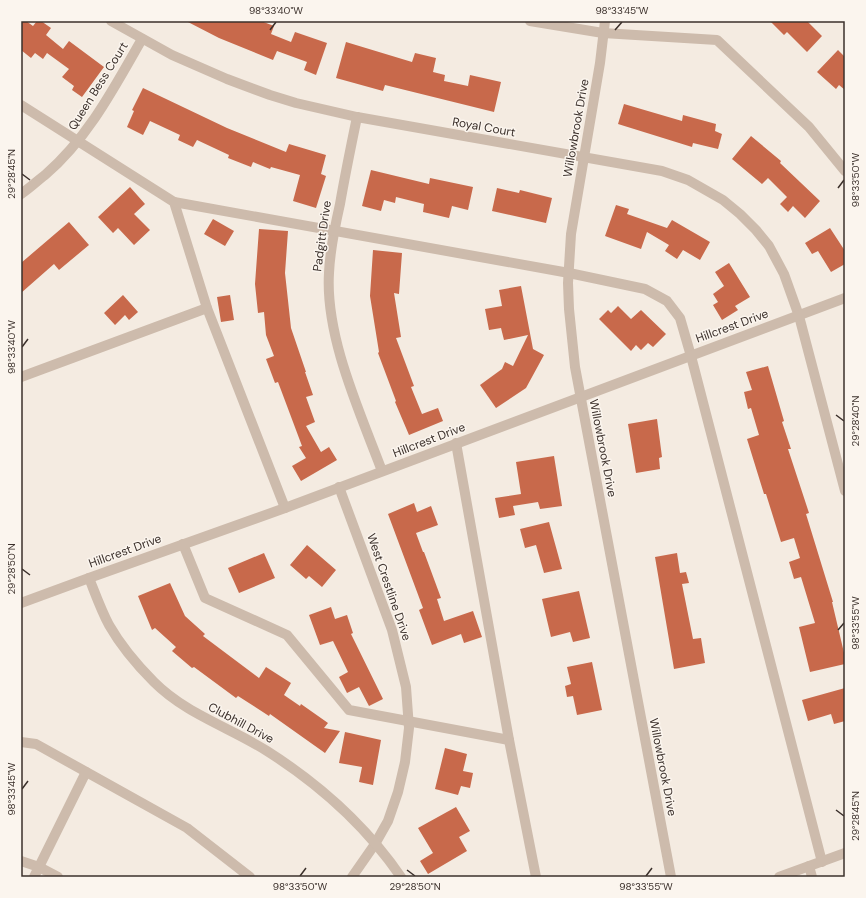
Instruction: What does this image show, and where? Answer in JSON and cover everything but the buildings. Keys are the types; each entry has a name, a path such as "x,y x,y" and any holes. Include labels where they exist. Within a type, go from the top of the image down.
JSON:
{"street":[{"name":"Royal Court","path":"111,21 172,55 227,79 296,103 357,117 662,171 688,180 723,200 756,230 769,246 784,274 799,316 845,491"},
{"path":"530,21 603,33 717,40 809,127 845,172"},
{"name":"Willowbrook Drive","path":"604,21 600,63 571,234 569,309 575,367 580,397 671,877"},
{"name":"Queen Bess Court","path":"21,194 59,162 78,142 109,96 142,39"},
{"path":"21,105 174,202 569,273 645,289 667,301 680,318 691,356 822,862"},
{"name":"Padgitt Drive","path":"357,117 334,231 329,273 331,307 334,331 343,364 382,471"},
{"path":"174,202 208,308 285,508"},
{"name":"Hillcrest Drive","path":"21,603 285,508 845,298"},
{"path":"21,376 208,308"},
{"path":"456,443 509,740 536,877"},
{"name":"West Crestline Drive","path":"339,487 392,630 406,687 408,721 405,762 398,792 388,821 375,844 352,877"},
{"path":"183,544 205,598 287,635 349,710 509,740"},
{"name":"Clubhill Drive","path":"89,578 108,624 139,666 155,683 172,698 194,713 267,751 324,792 359,825 401,877"},
{"path":"21,742 36,744 187,828 250,877"},
{"path":"34,877 86,772"},
{"path":"779,877 845,853"},
{"path":"21,861 39,867 58,877"},
{"path":"809,866 812,877"}]}
